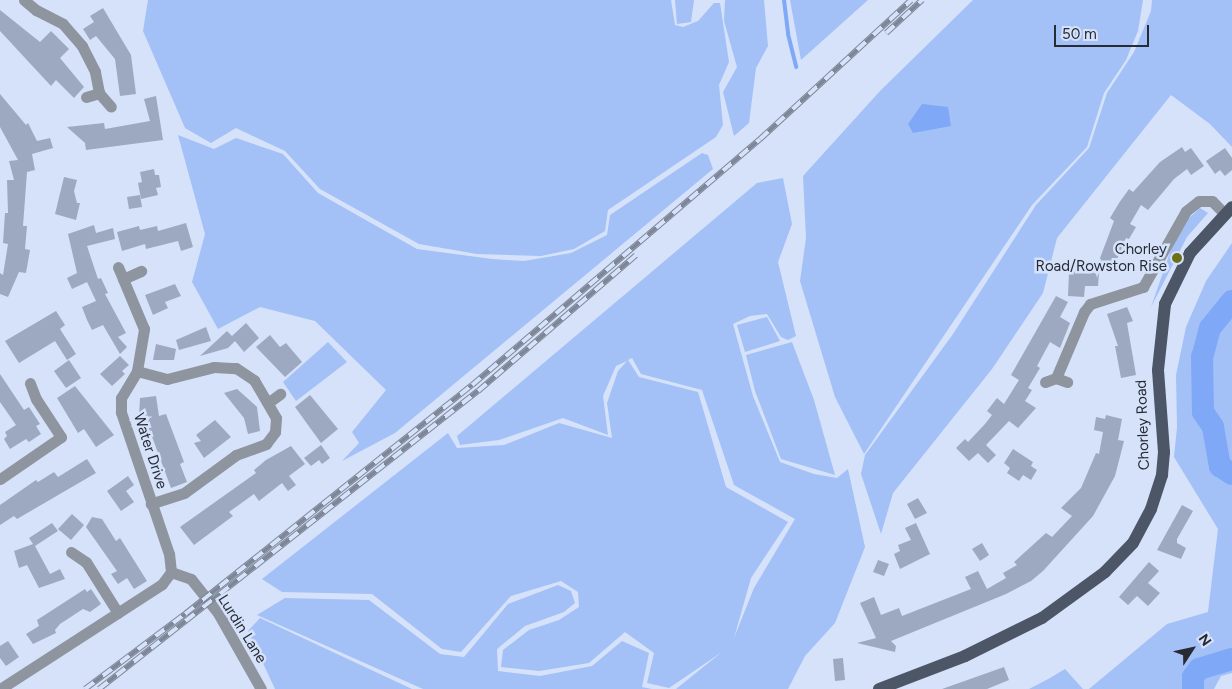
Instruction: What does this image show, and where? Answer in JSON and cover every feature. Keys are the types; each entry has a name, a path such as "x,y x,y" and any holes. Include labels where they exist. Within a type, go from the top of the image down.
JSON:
{"main road":[{"name":"Chorley Road","path":"879,689 965,656 1042,618 1105,572 1133,544 1151,509 1162,475 1164,452 1158,370 1166,304 1190,253 1228,210"}],"street":[{"path":"24,0 36,10 64,24 82,46 95,72 99,93 111,107"},
{"path":"86,97 99,93"},
{"path":"1056,381 1084,312 1090,304 1143,287 1186,211 1199,201 1212,201 1228,210"},
{"name":"Water Drive","path":"118,267 144,329 137,371 121,398 121,412 169,554 170,572"},
{"path":"123,279 141,271"},
{"path":"137,371 167,379 214,367 236,368 254,380 269,402 277,424 272,438 266,444 236,455 184,493 152,504"},
{"path":"0,479 61,437 36,399 30,382"},
{"path":"269,402 280,394"},
{"path":"71,552 86,562 118,613"},
{"path":"0,689 162,584 170,572"},
{"name":"Lurdin Lane","path":"170,572 191,579 214,609 261,689"}],"shaded area":[{"path":"148,0 671,0 675,25 683,27 698,21 714,3 720,3 729,62 719,85 723,125 716,137 608,210 605,231 574,249 541,256 477,254 419,244 320,189 285,151 236,128 211,143 185,128 143,31"},
{"path":"675,0 694,0 691,22 677,24"},
{"path":"725,0 764,0 768,46 756,68 749,123 734,136 723,92 737,67 724,21"},
{"path":"790,0 868,0 801,60"},
{"path":"973,0 1143,0 1138,31 1126,60 1104,93 1087,147 1032,205 864,454 835,397 800,281 806,238 803,176 880,91"},
{"path":"1152,0 1232,0 1232,147 1210,124 1171,95 1057,238 1043,293 992,369 893,493 881,534 861,474 865,455 953,334 1036,205 1089,148 1107,93 1134,52 1151,11"},
{"path":"922,104 948,107 951,126 913,133 908,124"},
{"path":"178,135 214,149 236,138 283,154 318,193 417,249 492,259 524,261 571,253 607,235 610,215 702,153 708,155 713,169 395,433 342,461 359,443 352,432 386,390 315,321 260,307 218,329 192,282 205,234"},
{"path":"783,178 792,224 778,262 796,336 788,340 781,337 767,314 750,316 733,324 753,396 780,462 814,474 837,478 848,469 865,547 835,623 805,656 788,689 676,689 722,652 669,688 647,683 654,653 625,632 589,663 539,671 501,667 503,650 529,630 559,620 579,607 578,592 561,581 511,596 461,652 442,649 372,594 282,592 262,579 448,433 457,448 504,445 559,423 612,438 607,403 618,371 627,361 616,366 603,396 608,435 563,418 499,440 460,445 457,436 757,183","holes":["632,358 641,374 702,390 734,485 795,519 754,588 734,638 751,578 788,522 726,487 698,392 639,377 628,360"]},
{"path":"1200,208 1208,213 1187,237 1151,307 1173,244 1187,220"},
{"path":"1232,243 1232,673 1221,676 1214,689 1089,689 1167,624 1208,612 1218,529 1174,457 1177,427 1176,375 1186,327 1206,281"},
{"path":"767,317 780,341 745,352 737,325"},
{"path":"328,342 347,362 296,401 283,382"},
{"path":"792,342 814,400 835,475 781,459 755,391 746,355"},
{"path":"558,585 571,591 575,603 564,612 525,626 497,649 498,671 540,676 592,666 622,641 649,653 642,687 652,689 423,689 257,615 285,598 369,600 440,654 464,657 508,604"},
{"path":"260,618 412,689 275,689 248,631"},
{"path":"1065,669 1083,689 1029,689 1050,678"}],"building":[{"path":"103,8 131,55 136,94 120,96 115,59 96,36 90,40 83,29 94,22 90,16"},
{"path":"0,10 40,42 51,31 69,49 60,58 84,87 74,98 56,80 51,86 0,31"},
{"path":"0,94 26,125 28,123 37,141 50,138 53,148 32,154 35,170 27,172 23,226 27,226 25,249 30,250 26,273 19,272 8,297 0,294 0,273 3,275 8,244 3,243 5,213 8,213 7,180 14,180 9,161 18,160 0,127"},
{"path":"156,96 163,140 86,150 85,143 67,127 104,123 105,129 150,121 144,99"},
{"path":"1182,147 1185,152 1191,148 1204,166 1191,175 1187,169 1174,179 1148,210 1141,205 1130,224 1136,227 1129,239 1126,238 1112,271 1097,266 1114,221 1110,218 1129,189 1133,192 1160,162"},
{"path":"1225,148 1232,158 1232,170 1225,176 1220,170 1215,174 1206,161"},
{"path":"154,169 155,175 159,175 161,187 156,188 158,195 141,199 138,183 142,182 140,172"},
{"path":"64,177 77,180 74,191 77,203 80,203 76,220 55,214"},
{"path":"140,195 142,207 129,209 127,197"},
{"path":"186,223 193,247 181,251 178,241 146,249 145,244 122,251 117,232 139,226 140,230 157,226 158,231"},
{"path":"94,225 96,233 113,228 115,239 87,246 98,279 101,278 108,293 105,294 126,333 118,337 127,347 120,354 103,325 92,330 87,320 82,307 96,301 87,282 72,289 67,278 77,273 68,234"},
{"path":"1069,272 1099,273 1098,286 1085,286 1084,297 1068,296"},
{"path":"175,284 181,296 165,302 168,308 153,315 145,295"},
{"path":"1056,296 1068,302 1060,317 1070,323 1060,348 1050,342 1037,366 1040,368 1028,388 1032,390 1025,401 1036,408 1018,428 1009,421 986,445 996,455 988,463 978,453 969,461 956,448 965,439 968,442 985,424 992,415 987,411 997,398 1004,404 1019,380 1011,375"},
{"path":"1127,307 1133,321 1127,323 1136,375 1121,378 1115,346 1118,346 1107,314"},
{"path":"56,311 65,325 60,329 76,354 67,360 55,341 19,363 5,341"},
{"path":"246,323 259,338 244,352 235,341 228,348 200,356 227,331 232,336"},
{"path":"206,327 211,341 179,350 176,340"},
{"path":"270,335 280,347 286,343 302,362 285,377 256,347"},
{"path":"156,344 176,349 174,360 153,360"},
{"path":"120,356 129,365 122,371 125,374 112,386 100,374"},
{"path":"69,360 81,378 66,388 54,371"},
{"path":"0,374 24,410 29,407 40,424 36,426 41,434 29,442 26,439 10,449 4,439 7,436 5,432 16,425 0,402"},
{"path":"75,386 114,435 96,447 84,429 78,433 57,398"},
{"path":"237,389 257,407 260,431 248,434 244,418 224,393"},
{"path":"310,395 338,429 321,443 295,407"},
{"path":"156,396 159,416 166,414 184,462 180,464 187,482 171,488 144,415 139,416 140,398"},
{"path":"1106,415 1122,419 1118,440 1124,441 1115,476 1093,516 1043,571 1031,581 1006,594 891,641 896,646 895,652 857,643 876,638 860,603 874,597 881,615 899,608 902,616 971,589 965,577 978,571 987,589 1006,578 1003,573 1017,565 1014,562 1046,533 1052,537 1072,516 1061,508 1081,488 1096,453 1099,454 1103,432 1094,430 1096,417 1105,419"},
{"path":"215,420 231,437 204,458 194,443 201,441 196,435"},
{"path":"321,445 330,458 322,464 319,460 311,466 304,458"},
{"path":"291,446 305,464 289,476 296,485 288,491 282,483 259,501 254,494 229,512 233,516 194,545 180,527 256,473 254,470 266,460"},
{"path":"1013,449 1033,462 1031,466 1037,470 1031,480 1023,475 1019,481 1007,473 1010,468 1004,463"},
{"path":"87,459 96,473 17,519 14,516 0,525 0,505 36,480 38,482 54,472 58,477"},
{"path":"128,476 134,485 126,491 134,502 121,511 107,491"},
{"path":"918,498 927,513 915,519 907,504"},
{"path":"1182,505 1193,511 1177,539 1177,543 1186,548 1181,559 1157,550"},
{"path":"72,514 84,525 71,540 58,529"},
{"path":"92,517 102,519 116,541 120,538 147,581 134,589 127,578 118,584 111,574 117,571 86,527"},
{"path":"52,523 58,531 35,546 50,574 60,569 65,579 39,588 27,565 19,568 14,551 33,544 29,538"},
{"path":"916,523 930,554 900,569 894,554 900,551 898,545 911,540 905,528"},
{"path":"982,543 989,555 980,561 972,549"},
{"path":"878,560 889,564 884,576 873,572"},
{"path":"1149,562 1159,571 1148,583 1160,593 1148,606 1137,596 1128,605 1119,597"},
{"path":"85,589 87,592 91,589 101,604 90,612 83,609 60,624 55,630 56,633 33,644 26,634 39,626 37,620"},
{"path":"8,641 19,657 6,666 0,658 0,646"},
{"path":"843,658 845,680 835,681 833,659"},
{"path":"1004,667 1009,680 987,689 942,689"}],"waterway":[{"path":"784,0 788,34 796,67"},
{"path":"1232,301 1210,328 1202,357 1203,412 1213,427 1220,466 1232,474"},
{"path":"1193,689 1193,677 1199,669 1232,659"}],"railway":[{"path":"85,689 185,614 472,385 760,139 911,0"},
{"path":"886,33 922,0"},
{"path":"99,689 478,391 636,255"}],"place":[{"name":"Chorley Road/Rowston Rise","path":"1177,258"}]}
